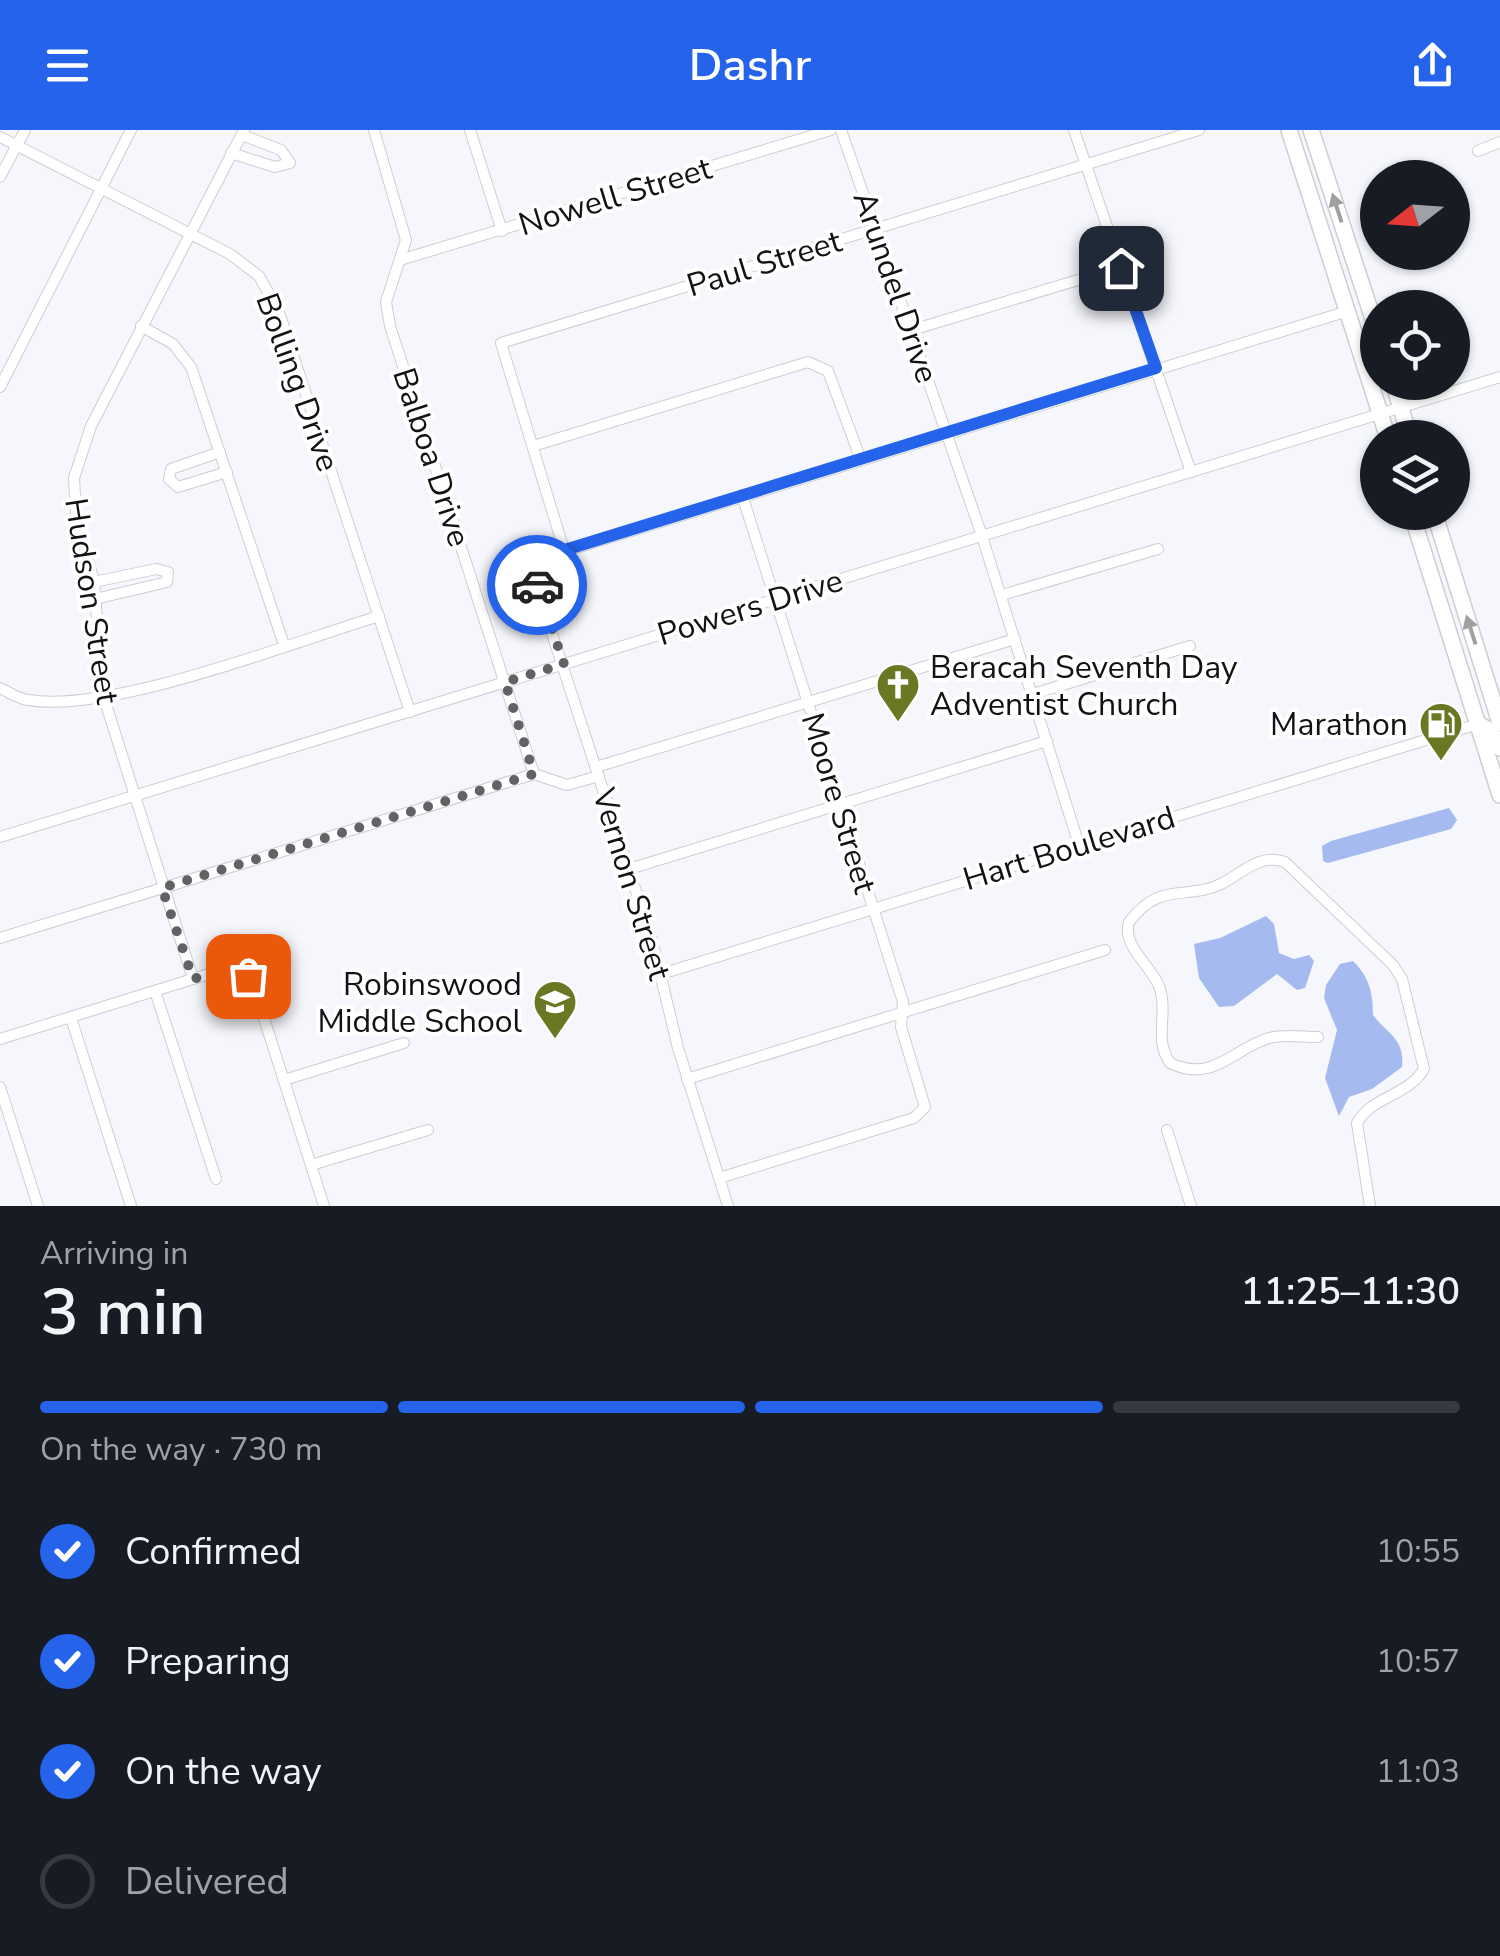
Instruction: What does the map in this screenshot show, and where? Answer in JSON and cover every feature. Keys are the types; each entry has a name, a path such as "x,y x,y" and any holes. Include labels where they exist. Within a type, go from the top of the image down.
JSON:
{"highway":[{"path":"1289,130 1382,420"},
{"path":"1311,130 1364,290"},
{"path":"1399,400 1405,420"},
{"path":"1417,530 1500,795"},
{"path":"1440,530 1499,719"},
{"path":"1455,651 1484,708 1499,719"},
{"path":"1478,724 1491,731 1500,748"}],"street":[{"path":"0,177 25,130"},
{"path":"0,387 132,130"},
{"name":"Balboa Drive","path":"374,130 403,218 406,240 386,302 390,326 534,774"},
{"path":"470,130 502,231"},
{"name":"Nowell Street","path":"400,260 830,130"},
{"name":"Arundel Drive","path":"841,130 1002,595 1078,845"},
{"path":"1074,130 1190,472"},
{"name":"Paul Street","path":"533,446 501,343 1199,130"},
{"path":"232,153 275,167 290,163 282,150 243,132"},
{"name":"Hudson Street","path":"193,979 103,696 94,582 76,515 74,478 91,426 243,132"},
{"name":"Bolling Drive","path":"0,137 230,254 259,276 279,312 410,712"},
{"path":"1478,151 1500,142"},
{"path":"912,330 1121,268"},
{"path":"861,460 828,371 808,362 533,446 564,550 861,460 1156,368 1348,311"},
{"path":"141,326 173,344 191,367 284,645"},
{"name":"Powers Drive","path":"0,837 1500,377"},
{"path":"220,452 171,470 169,479 178,487 228,472"},
{"name":"Moore Street","path":"718,1178 924,1112 900,1027 902,1002 742,496"},
{"path":"1002,595 1158,548"},
{"name":"Vernon Street","path":"564,550 534,564 539,594 662,974 686,1079 728,1206"},
{"path":"94,582 156,569 168,572 167,582 95,600"},
{"path":"0,688 27,700 103,696 169,681 378,616"},
{"path":"0,938 534,774 567,785 808,702 1015,639"},
{"path":"1032,694 1190,646"},
{"name":"Hart Boulevard","path":"662,974 1478,724"},
{"path":"629,868 1047,741"},
{"path":"1318,1036 1262,1040 1222,1064 1189,1068 1170,1063 1160,1043 1162,994 1129,939 1128,922 1165,892 1209,888 1274,858 1285,862 1393,965 1402,979 1424,1069 1407,1088 1370,1106 1358,1124 1370,1206"},
{"path":"686,1079 1106,950"},
{"path":"0,1040 226,969 242,972 254,986 324,1206"},
{"path":"155,991 216,1179"},
{"path":"70,1018 131,1206"},
{"path":"284,1080 404,1043"},
{"path":"0,1087 38,1206"},
{"path":"312,1166 428,1130"},
{"path":"1167,1130 1187,1205"}],"water":[{"path":"1449,808 1457,820 1451,829 1328,863 1323,861 1322,846 1331,841"},
{"path":"1266,916 1274,924 1279,953 1294,959 1309,955 1314,961 1305,988 1297,990 1277,974 1234,1006 1219,1007 1199,978 1194,944 1220,938"},
{"path":"1353,961 1369,985 1373,1015 1401,1049 1402,1067 1372,1089 1349,1097 1339,1116 1325,1078 1337,1030 1324,998 1326,985 1340,964"}],"way so far":[{"path":"248,976 234,968 193,979 162,888 534,774 505,682 564,664 537,585"}],"place":[{"name":"Beracah Seventh Day Adventist Church","path":"898,723"},
{"name":"Marathon","path":"1441,762"},
{"name":"Robinswood Middle School","path":"555,1040"}],"route":[{"path":"537,585 533,569 542,557 1156,368 1121,268"}]}
